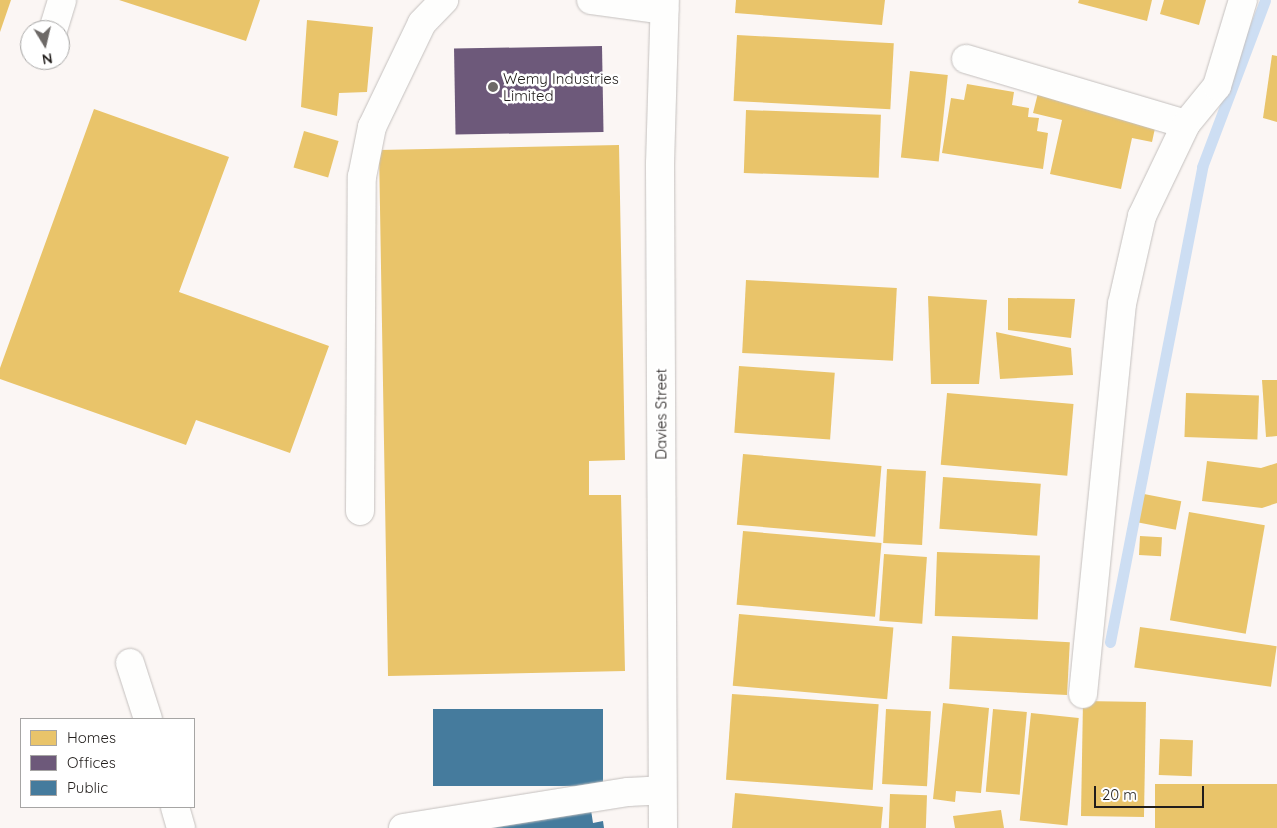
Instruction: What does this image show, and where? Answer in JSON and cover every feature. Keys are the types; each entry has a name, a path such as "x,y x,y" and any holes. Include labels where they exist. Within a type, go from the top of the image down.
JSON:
{"street":[{"path":"56,20 62,0"},
{"path":"360,511 362,177 372,127 422,23 444,0"},
{"path":"592,0 665,5"},
{"path":"1083,694 1122,304 1142,216 1186,124 1217,86 1243,0"},
{"name":"Davies Street","path":"662,828 660,164 665,5"},
{"path":"966,59 1186,124"},
{"path":"130,663 148,718"},
{"path":"403,828 628,792 662,790"},
{"path":"175,808 181,828"}],"building: Homes":[{"path":"0,0 11,0 0,32"},
{"path":"119,0 260,0 246,41"},
{"path":"736,0 885,0 882,25 735,13"},
{"path":"1079,0 1152,0 1147,21 1078,3"},
{"path":"1164,0 1206,0 1199,25 1160,14"},
{"path":"307,20 373,27 367,92 339,93 337,116 301,107"},
{"path":"737,35 894,43 890,109 734,101"},
{"path":"1272,55 1277,56 1277,122 1263,118"},
{"path":"910,71 948,75 939,161 901,158"},
{"path":"967,84 1014,92 1012,105 1029,108 1028,117 1039,118 1037,131 1048,133 1043,169 942,153 951,98 964,100"},
{"path":"1038,93 1157,119 1152,142 1132,138 1121,189 1050,174 1062,120 1033,113"},
{"path":"94,109 229,157 179,292 329,346 290,453 196,420 186,445 0,379 0,368"},
{"path":"746,110 881,115 879,178 744,173"},
{"path":"304,131 339,141 328,177 294,168"},
{"path":"619,145 625,460 589,461 589,495 621,495 625,671 388,676 379,150"},
{"path":"746,280 897,288 893,361 742,353"},
{"path":"928,296 987,300 979,384 931,384"},
{"path":"1008,298 1075,299 1071,338 1008,330"},
{"path":"996,332 1071,348 1073,375 1000,379"},
{"path":"739,366 835,373 830,440 734,433"},
{"path":"1262,380 1277,380 1277,436 1266,437"},
{"path":"947,393 1074,404 1067,476 941,465"},
{"path":"1186,393 1259,396 1257,440 1184,437"},
{"path":"743,454 881,466 875,537 737,525"},
{"path":"1207,461 1261,468 1277,463 1277,503 1262,508 1202,501"},
{"path":"887,469 926,471 922,545 883,543"},
{"path":"943,477 1041,484 1037,536 939,529"},
{"path":"1144,494 1181,501 1176,530 1138,522"},
{"path":"1189,512 1265,525 1246,634 1170,620"},
{"path":"743,531 881,543 875,617 737,605"},
{"path":"1140,536 1162,537 1161,556 1139,555"},
{"path":"937,552 1040,556 1038,620 935,616"},
{"path":"884,554 927,557 922,624 879,621"},
{"path":"739,614 893,628 887,699 733,686"},
{"path":"1140,627 1277,646 1271,687 1134,668"},
{"path":"952,636 1070,642 1067,695 949,689"},
{"path":"732,694 879,704 873,790 726,780"},
{"path":"1083,701 1146,702 1144,817 1081,816"},
{"path":"943,703 989,708 981,793 956,791 955,802 933,799"},
{"path":"886,709 931,711 927,786 882,784"},
{"path":"993,709 1027,712 1020,795 986,792"},
{"path":"1031,713 1079,718 1067,825 1020,820"},
{"path":"1160,739 1193,740 1192,776 1159,775"},
{"path":"1155,784 1277,784 1277,828 1155,828"},
{"path":"735,793 883,807 881,828 732,828"},
{"path":"890,794 927,795 926,828 889,828"},
{"path":"1001,810 1004,828 955,828 953,816"}],"building: Offices":[{"path":"602,46 604,132 456,135 454,49"}],"building: Public":[{"path":"433,709 603,709 603,786 433,786"},
{"path":"591,810 593,823 603,821 604,828 437,828"}],"waterway":[{"path":"1110,642 1202,167 1265,0"}],"place":[{"name":"Wemy Industries Limited","path":"493,87"}]}
